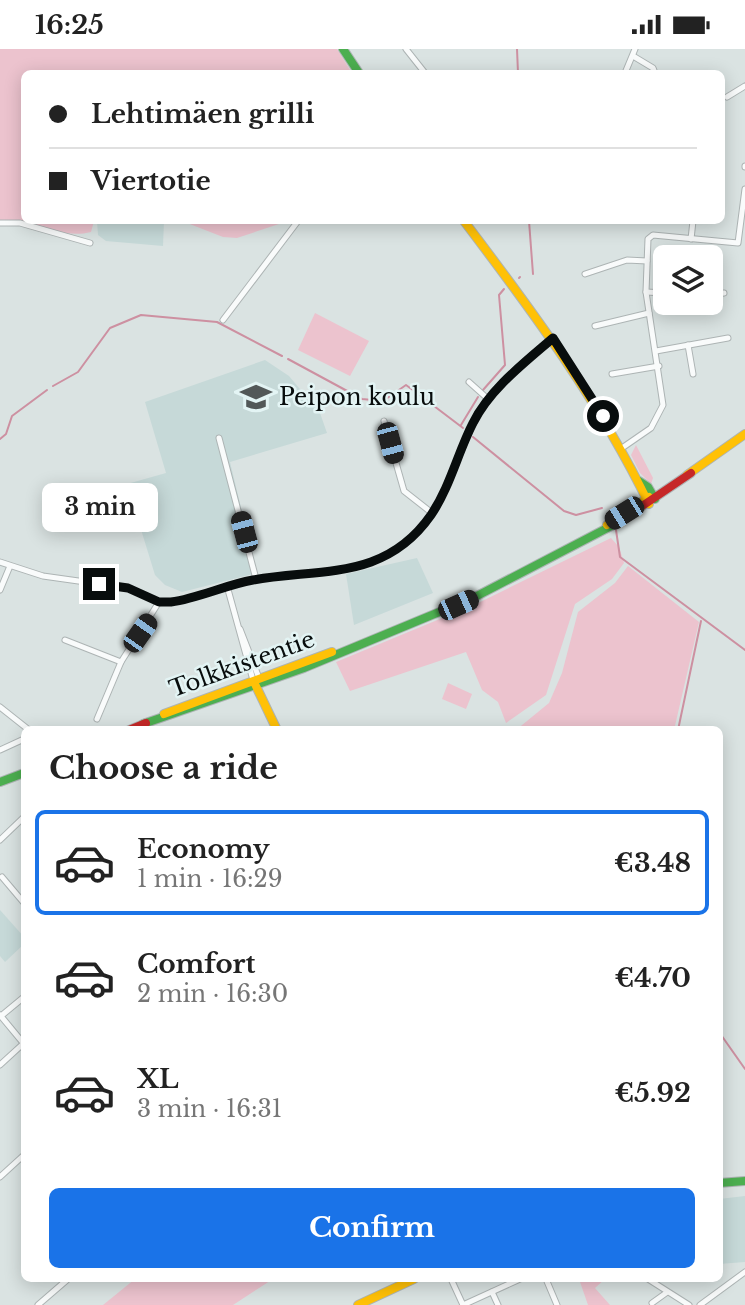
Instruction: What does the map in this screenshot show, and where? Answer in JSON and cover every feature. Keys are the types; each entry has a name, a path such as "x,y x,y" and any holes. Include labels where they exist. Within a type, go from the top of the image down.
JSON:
{"street":[{"path":"343,49 357,70"},
{"path":"406,49 423,70"},
{"path":"626,70 634,52 654,70"},
{"path":"727,97 745,86"},
{"path":"622,448 646,434 659,417 664,399 646,292 650,236 741,244 745,189"},
{"path":"0,223 21,223"},
{"path":"24,224 90,243"},
{"path":"223,320 296,224"},
{"path":"466,224 553,338 651,499"},
{"path":"691,239 693,224"},
{"path":"585,274 620,262 647,261"},
{"path":"646,292 653,292"},
{"path":"595,326 649,313"},
{"path":"0,562 59,580 128,588 159,602 187,599 256,579 289,578 365,565 398,548 432,513 472,424 488,398 553,338"},
{"path":"656,351 728,338"},
{"path":"688,345 693,374"},
{"path":"612,374 659,366"},
{"path":"469,382 488,398"},
{"path":"384,421 404,491 432,513"},
{"name":"Tolkkistentie","path":"139,726 355,647 473,598 605,528 612,520 651,499 745,434"},
{"path":"219,438 256,579"},
{"path":"0,590 10,566"},
{"path":"227,586 238,626 249,646 257,682 275,726"},
{"path":"97,719 121,662 159,602"},
{"path":"65,640 121,662"},
{"path":"0,707 24,726"},
{"path":"0,750 21,740"},
{"path":"0,782 21,774"},
{"path":"0,840 21,820"},
{"path":"2,877 21,899"},
{"path":"21,999 1,1016 21,1040"},
{"path":"0,1065 21,1047"},
{"path":"0,1177 21,1158"},
{"path":"723,1184 745,1181"},
{"path":"700,1305 745,1272"},
{"path":"38,1305 65,1282"},
{"path":"358,1305 408,1282"},
{"path":"452,1282 463,1305 514,1282"},
{"path":"547,1282 557,1305"},
{"path":"652,1282 689,1305"},
{"path":"492,1292 498,1305"},
{"path":"652,1303 666,1293"}],"shaded area":[{"path":"0,49 337,49 350,70 21,70 21,223 0,221"},
{"path":"27,224 93,224 91,232 57,232"},
{"path":"97,224 164,224 163,246 106,241 98,235"},
{"path":"190,224 279,224 237,238 223,237"},
{"path":"315,313 369,341 350,376 298,350"},
{"path":"265,360 289,376 320,413 327,433 230,462 257,573 182,592 165,585 155,575 127,484 166,473 145,402"},
{"path":"636,445 653,478 651,484 640,473 631,455"},
{"path":"611,538 619,547 624,563 612,579 575,604 546,695 506,723 498,702 482,690 466,652 350,691 336,662 476,604"},
{"path":"417,558 433,593 354,625 346,574"},
{"path":"628,566 699,622 675,726 521,726 549,703 562,673 578,612 615,583"},
{"path":"448,683 472,694 466,709 442,699"},
{"path":"0,910 21,934 21,947 5,962 0,956"},
{"path":"745,1196 745,1262 723,1264 723,1199"},
{"path":"131,1282 268,1282 233,1305 103,1305"},
{"path":"580,1282 602,1282 595,1288 610,1305 588,1305"}],"waterway":[{"path":"517,49 518,70"},
{"path":"529,224 533,274"},
{"path":"483,390 505,365 499,295 504,289"},
{"path":"53,386 78,372 110,328 141,315 217,322 282,356"},
{"path":"288,359 362,399 383,401 406,385 429,402"},
{"path":"0,439 6,434 12,416 47,390"},
{"path":"461,425 478,397"},
{"path":"434,406 463,428"},
{"path":"473,437 564,511 576,515 602,508"},
{"path":"616,530 620,557 745,650"},
{"path":"679,726 701,621"},
{"path":"723,1038 745,1069"}],"traffic: fast":[{"path":"343,49 357,70"},
{"path":"639,481 648,487 655,499"},
{"path":"143,724 304,668 473,598 617,523"},
{"path":"0,782 21,774"},
{"path":"723,1183 745,1181"}],"traffic: slow":[{"path":"466,224 540,323 587,393 649,504"},
{"path":"687,475 745,434"},
{"path":"607,525 649,497"},
{"path":"164,714 332,652"},
{"path":"254,682 275,726"},
{"path":"358,1305 408,1282"}],"traffic: jam":[{"path":"617,523 691,473"},
{"path":"139,726 146,723"}],"place":[{"name":"Peipon koulu","path":"256,397"}],"route":[{"path":"99,584 128,588 159,602 171,602 256,579 289,578 356,567 379,559 398,548 419,530 432,513 472,424 488,398 553,338 603,416"}]}
